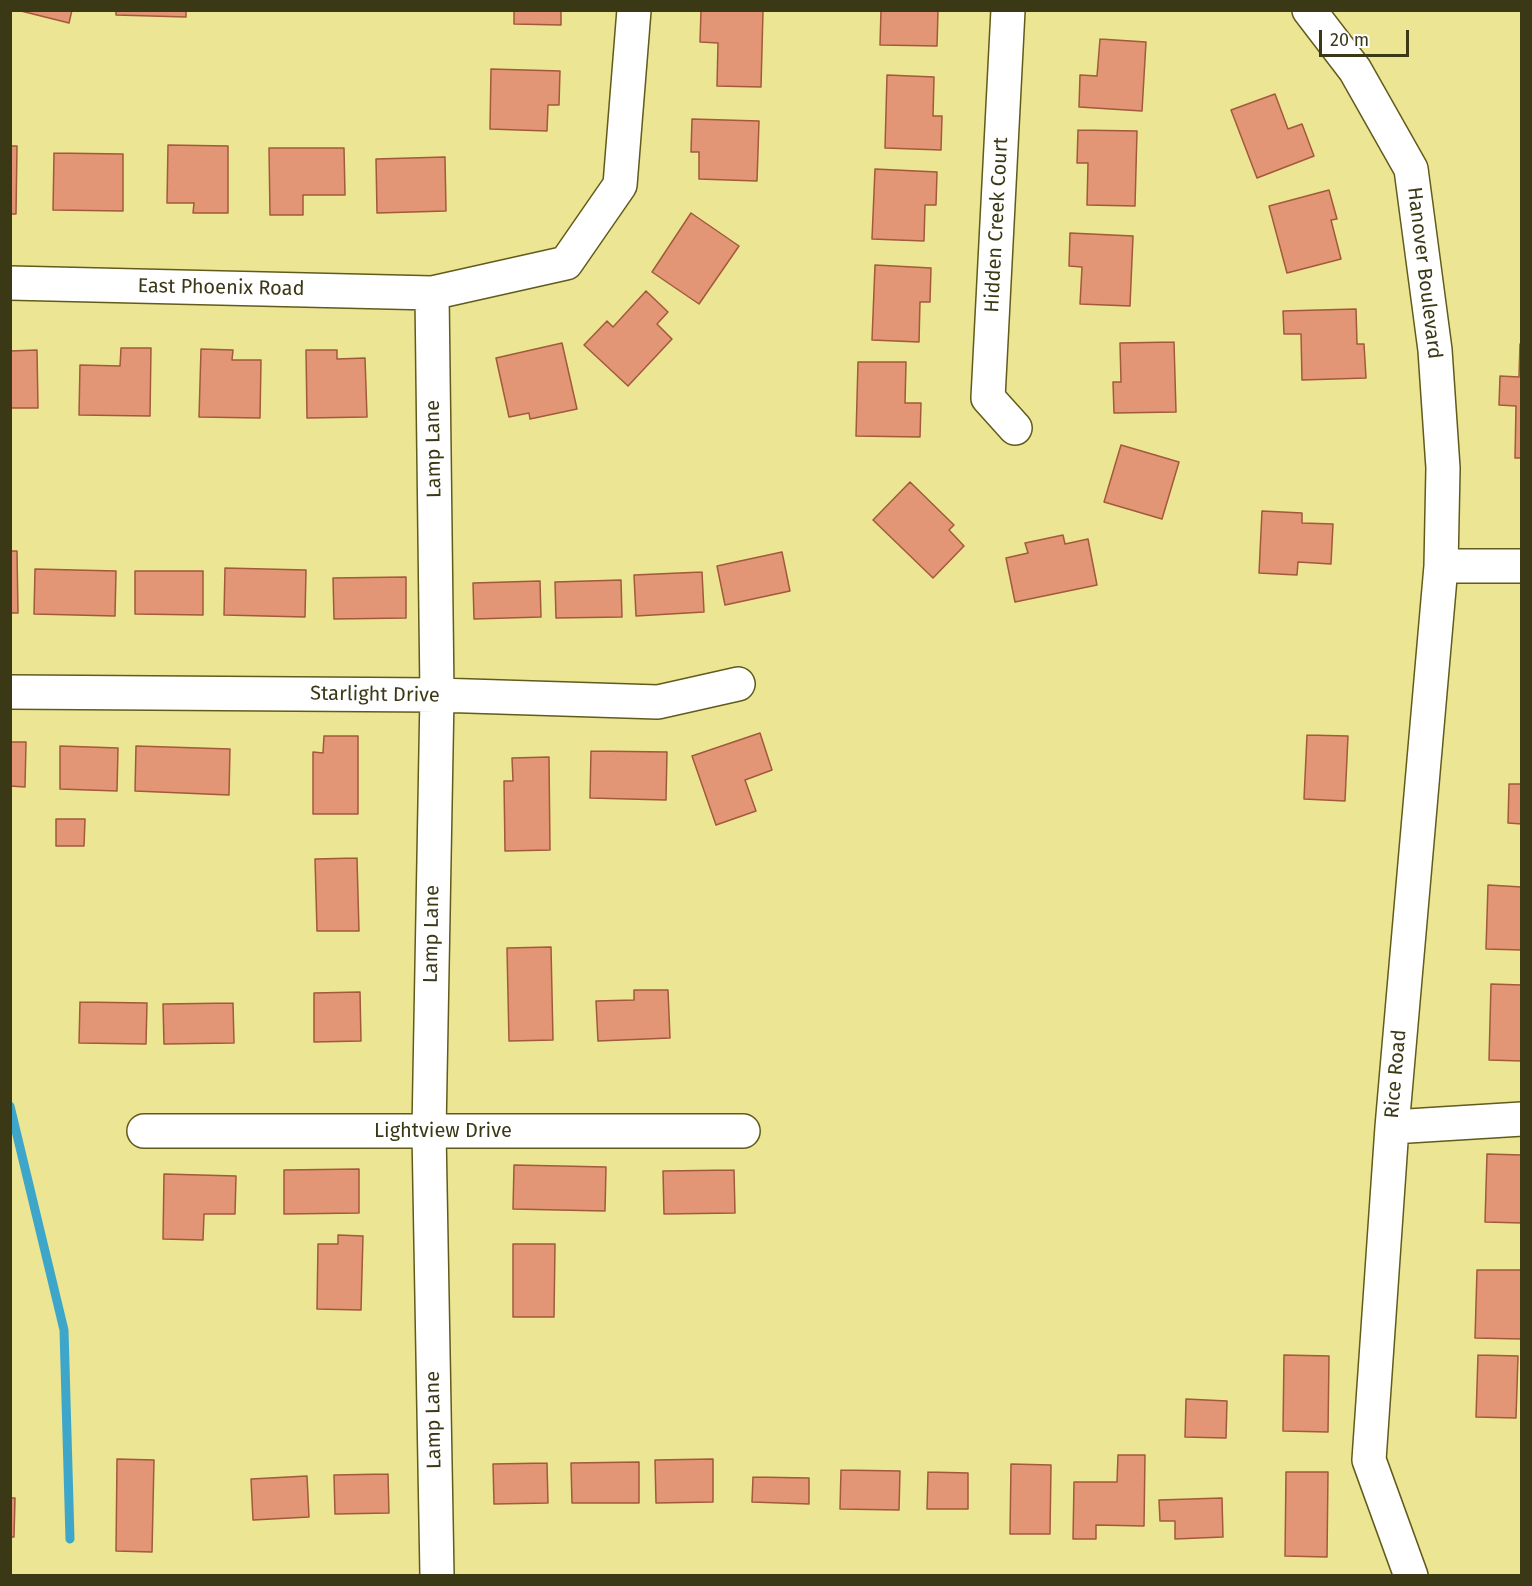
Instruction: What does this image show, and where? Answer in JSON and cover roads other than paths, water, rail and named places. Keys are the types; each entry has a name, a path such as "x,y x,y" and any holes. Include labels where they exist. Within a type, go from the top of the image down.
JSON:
{"street":[{"name":"East Phoenix Road","path":"10,283 432,293 566,263 620,185 634,10"},
{"name":"Hidden Creek Court","path":"1008,10 988,398 1015,428"},
{"name":"Hanover Boulevard","path":"1309,10 1355,69 1411,169 1435,350 1443,468 1441,566"},
{"name":"Lamp Lane","path":"432,293 437,695 429,1131 436,1575"},
{"path":"1441,566 1521,566"},
{"name":"Rice Road","path":"1411,1575 1369,1460 1392,1127 1441,566"},
{"name":"Starlight Drive","path":"10,692 437,695 658,702 738,684"},
{"path":"1392,1127 1521,1119"},
{"name":"Lightview Drive","path":"144,1131 743,1131"}],"waterway":[{"path":"10,1106 64,1330 70,1539"}]}
